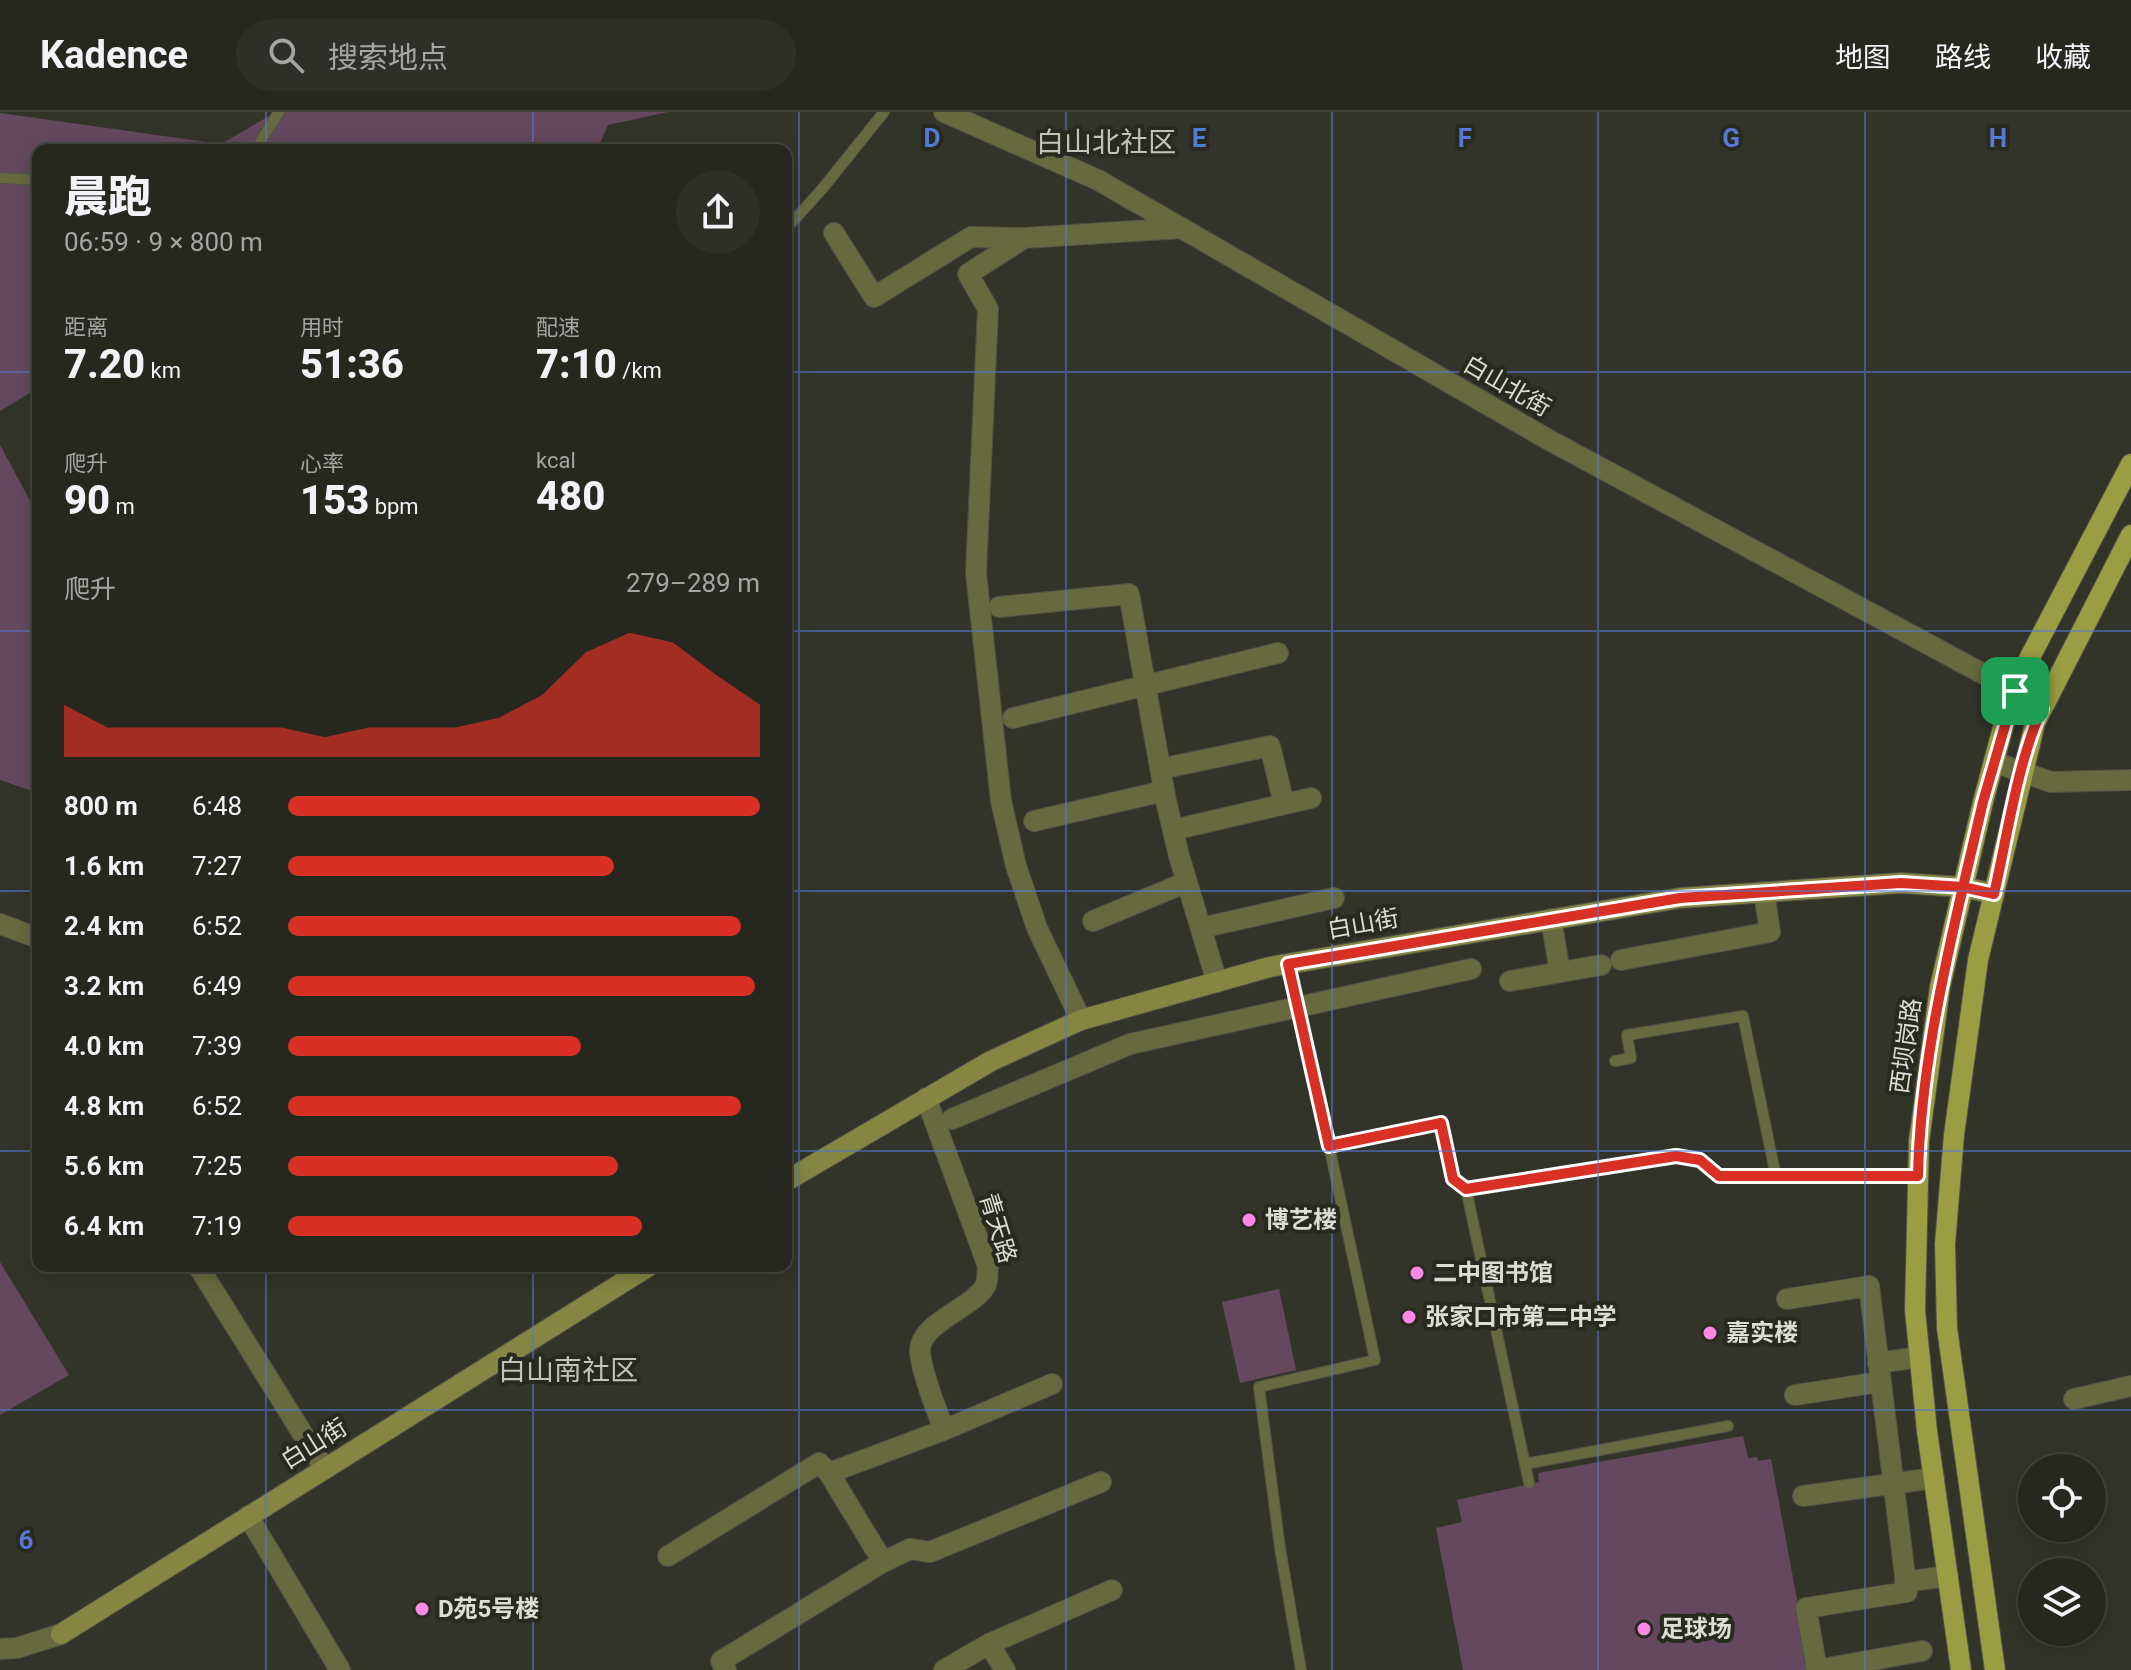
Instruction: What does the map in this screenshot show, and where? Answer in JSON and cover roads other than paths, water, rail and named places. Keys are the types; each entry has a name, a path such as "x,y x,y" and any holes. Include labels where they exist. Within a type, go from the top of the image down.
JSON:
{"main road":[{"name":"西坝岗路","path":"1961,1670 1934,1478 1915,1310 1919,1141 1940,987 1994,762 2015,691 2131,464"},
{"path":"1995,1670 1947,1328 1945,1244 1963,1058 1978,960 2035,723 2131,535"},
{"name":"白山街","path":"792,1177 991,1061 1081,1020 1288,964 1680,898 1901,883 1963,887 1994,894"},
{"name":"白山街","path":"61,1634 639,1272"},
{"path":"1925,1407 1956,1402"}],"street":[{"name":"白山北街","path":"944,112 1098,180 1549,440 2015,691 2042,709"},
{"path":"834,233 874,297 971,237 1024,238 1182,228"},
{"path":"1024,238 968,274 988,309 976,573 1001,801 1016,866 1037,928 1081,1020"},
{"path":"999,607 1129,594 1164,791 1217,982"},
{"path":"1013,718 1278,653"},
{"path":"1160,769 1270,746 1284,804"},
{"path":"1994,762 2051,782 2131,780"},
{"path":"1034,821 1164,791"},
{"path":"1173,830 1311,798"},
{"path":"1093,921 1187,882"},
{"path":"1510,981 1770,932 1764,892"},
{"path":"1201,928 1334,898"},
{"path":"1551,919 1560,972"},
{"path":"0,924 32,936"},
{"path":"952,1119 1130,1044 1471,969"},
{"name":"青天路","path":"926,1098 988,1266 987,1284 928,1332 921,1342 920,1352 931,1395 944,1430"},
{"path":"202,1272 324,1468"},
{"path":"1787,1299 1869,1286 1907,1592 1806,1608 1817,1670 1922,1651"},
{"path":"1795,1395 1879,1372 1920,1357"},
{"path":"829,1473 944,1430 1052,1384"},
{"path":"2074,1399 2131,1386"},
{"path":"668,1556 819,1463 829,1473 883,1562"},
{"path":"1803,1496 1934,1478"},
{"path":"726,1670 721,1661 883,1562 910,1549 930,1552 1101,1482"},
{"path":"248,1516 340,1670"},
{"path":"1905,1582 1948,1576"},
{"path":"944,1670 989,1644 1112,1590"},
{"name":"白山街","path":"0,1649 17,1648 61,1634"},
{"path":"989,1644 1005,1670"}],"lane":[{"path":"259,144 279,112"},
{"path":"792,222 884,112"},
{"path":"0,178 32,180"},
{"path":"1288,964 1375,1360 1259,1387 1280,1548 1301,1670"},
{"path":"1615,1061 1631,1058 1627,1035 1743,1016 1776,1177"},
{"path":"1329,1146 1441,1123 1453,1179 1466,1189 1529,1483"},
{"path":"1466,1189 1676,1156 1700,1160 1719,1176 1918,1176"},
{"path":"1525,1464 1728,1426"}],"place":[{"name":"博艺楼","path":"1249,1220"},
{"name":"二中图书馆","path":"1417,1273"},
{"name":"张家口市第二中学","path":"1409,1317"},
{"name":"嘉实楼","path":"1710,1333"},
{"name":"D苑5号楼","path":"422,1609"},
{"name":"足球场","path":"1644,1629"}],"district":[{"name":"白山北社区","path":"1106,142"},
{"name":"白山南社区","path":"568,1370"}]}
